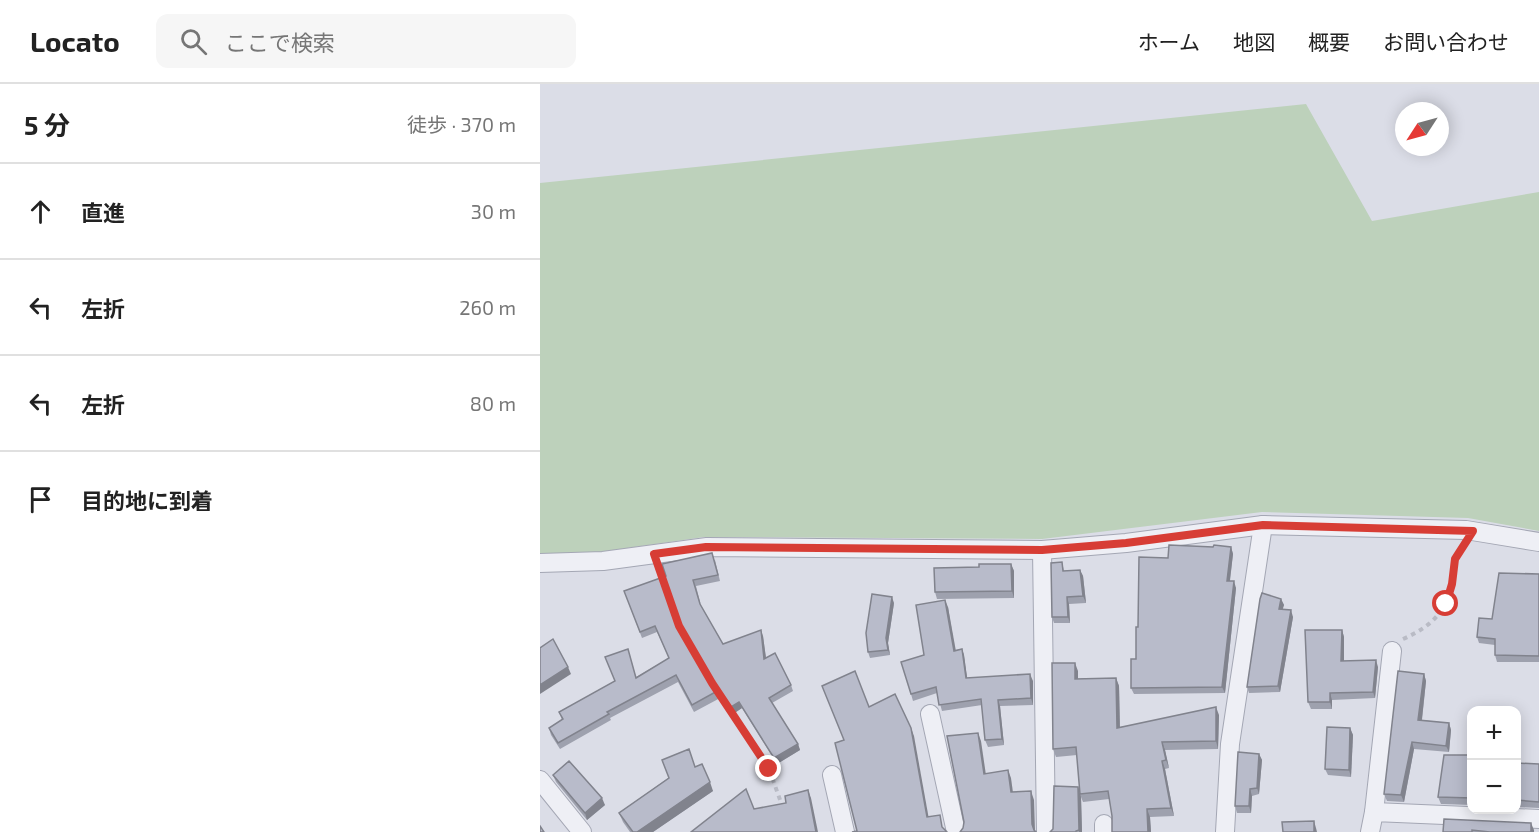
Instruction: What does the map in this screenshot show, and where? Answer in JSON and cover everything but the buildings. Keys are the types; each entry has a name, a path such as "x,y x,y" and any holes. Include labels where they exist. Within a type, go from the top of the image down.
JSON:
{"street":[{"path":"1225,832 1230,744 1263,525"},
{"path":"540,562 603,561 706,547 1042,550 1126,543 1263,525 1473,531 1539,542"},
{"path":"1042,550 1046,832"},
{"path":"1371,832 1392,651"},
{"path":"930,714 956,832"},
{"path":"832,775 845,832"},
{"path":"540,780 582,832"},
{"path":"1374,812 1539,819"}],"path":[{"path":"1392,651 1394,643 1415,634 1433,622 1446,604 1452,584 1455,559 1473,531"},
{"path":"718,693 769,769 783,803 784,813"}],"green space":[{"path":"1306,104 1372,221 1539,192 1539,531 1468,518 1262,512 1042,539 704,537 600,552 540,554 540,183"}],"route":[{"path":"769,769 712,683 679,626 654,554 706,547 1042,550 1126,543 1263,525 1473,531 1455,559 1452,584 1446,604"}]}
